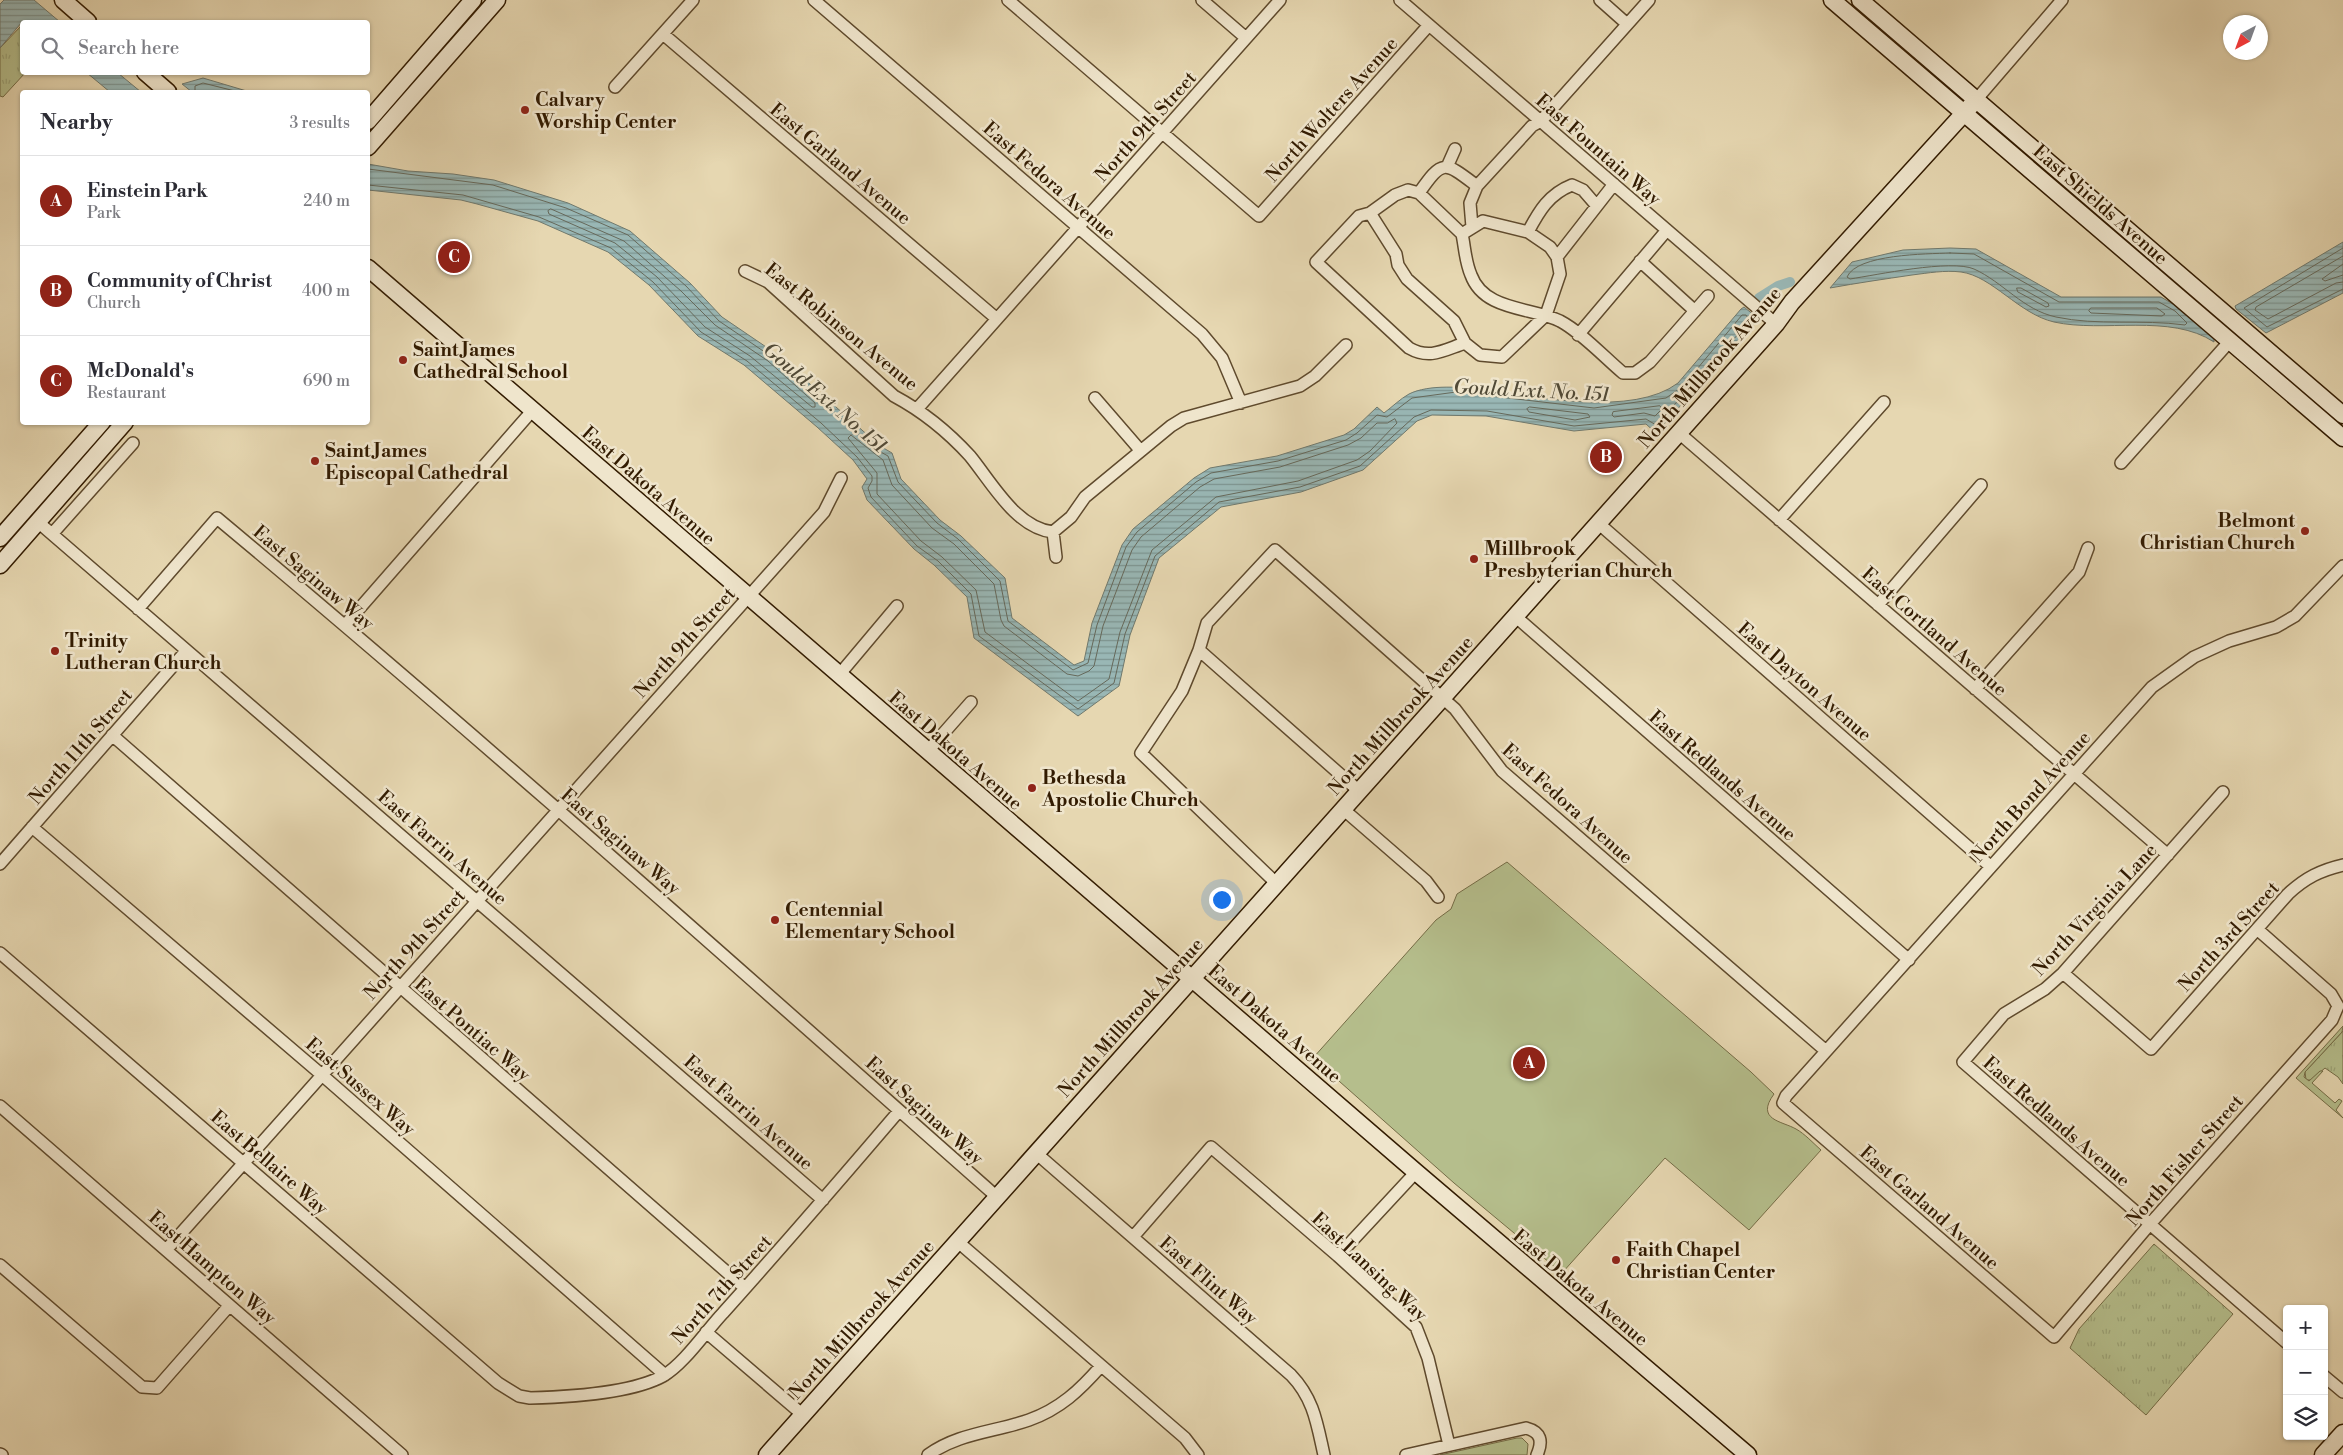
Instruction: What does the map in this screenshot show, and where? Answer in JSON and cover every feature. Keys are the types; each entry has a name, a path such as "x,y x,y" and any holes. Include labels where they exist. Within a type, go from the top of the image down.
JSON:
{"street":[{"path":"63,0 86,20"},
{"path":"370,119 473,0"},
{"path":"370,145 497,0"},
{"path":"616,87 693,0"},
{"name":"East Fedora Avenue","path":"814,0 1078,227 1214,347 1229,371 1241,403"},
{"path":"1008,0 1162,133"},
{"path":"1202,0 1246,38"},
{"name":"North 9th Street","path":"917,409 1280,0"},
{"name":"East Fountain Way","path":"1400,0 1776,324"},
{"path":"1600,0 1628,24"},
{"path":"1472,227 1470,202 1477,186 1532,126 1541,121 1649,0"},
{"name":"East Shields Avenue","path":"1832,0 2343,438"},
{"name":"East Shields Avenue","path":"1860,0 2278,358 2343,416"},
{"name":"North Millbrook Avenue","path":"767,1455 1776,324 1792,302 1964,114 2062,0"},
{"name":"North Wolters Avenue","path":"1162,133 1259,216 1429,25"},
{"name":"East Garland Avenue","path":"663,34 997,319"},
{"path":"149,75 166,90"},
{"path":"1447,167 1455,150"},
{"path":"1419,193 1434,172 1442,167 1453,167 1477,186"},
{"path":"1557,257 1614,184"},
{"path":"1528,232 1542,206 1563,188 1572,185 1584,190 1596,205"},
{"path":"1465,343 1434,354 1420,354 1409,348 1316,262 1359,216 1370,213 1395,195 1408,190 1419,193 1462,234 1465,258 1475,285 1496,302 1546,315 1562,322 1622,373 1635,373 1650,362 1708,296"},
{"path":"1370,213 1396,254 1398,265 1407,279 1454,321 1465,343 1480,355 1502,358 1546,315 1560,274 1557,257 1550,247 1528,232 1483,221 1462,234"},
{"path":"1578,335 1667,230"},
{"path":"2135,259 2159,268 2205,307 2217,306"},
{"path":"1640,261 1694,311"},
{"name":"East Dakota Avenue","path":"370,270 747,597 1743,1454"},
{"name":"East Robinson Avenue","path":"745,270 768,282 894,396 917,409"},
{"path":"2121,463 2230,341 2235,340 2246,343 2266,360 2278,358"},
{"path":"917,409 969,456 1006,501 1023,518 1043,531 1054,532 1071,517 1085,497 1140,450 1184,418 1300,386 1315,376 1346,345"},
{"path":"1095,398 1140,450"},
{"path":"1779,520 1884,402"},
{"path":"345,625 532,411"},
{"path":"0,538 99,425"},
{"path":"105,446 106,438 112,425"},
{"path":"0,566 122,425"},
{"name":"East Cortland Avenue","path":"1679,433 2168,855"},
{"path":"38,522 38,510 76,466 84,453 84,443"},
{"path":"52,534 133,443"},
{"name":"North 9th Street","path":"167,1250 398,987 824,512 841,478"},
{"path":"1878,604 1981,485"},
{"name":"East Saginaw Way","path":"138,609 217,518 345,625 557,809 997,1197"},
{"name":"East Farrin Avenue","path":"38,522 477,899 823,1200"},
{"name":"East Dayton Avenue","path":"1598,522 1990,866"},
{"path":"1054,532 1056,557"},
{"path":"1976,689 2079,572 2088,548"},
{"name":"East Fedora Avenue","path":"1200,650 1207,623 1275,550 1443,698 1470,726 1487,755 1502,771 1826,1051"},
{"name":"North Bond Avenue","path":"1783,1103 1786,1096 2135,704 2167,674 2211,648 2276,627 2295,616 2343,566"},
{"path":"839,675 897,606"},
{"name":"East Redlands Avenue","path":"1515,616 1909,960"},
{"path":"1276,883 1141,753 1182,691 1200,650 1359,791"},
{"name":"North 11th Street","path":"0,864 186,651"},
{"path":"927,752 971,702"},
{"name":"East Pontiac Way","path":"112,735 398,987 745,1288"},
{"name":"North Virginia Lane","path":"1962,1062 2004,1014 2045,989 2064,973 2223,792"},
{"path":"1343,809 1426,881 1438,897"},
{"name":"East Sussex Way","path":"32,827 322,1075 665,1375"},
{"name":"North 3rd Street","path":"2064,973 2151,1049 2304,879 2325,869 2343,864"},
{"name":"North Fisher Street","path":"2054,1337 2150,1224 2332,1020 2338,1006 2331,994 2257,929"},
{"name":"East Bellaire Way","path":"0,952 498,1383 519,1396"},
{"name":"East Redlands Avenue","path":"1962,1062 2283,1340"},
{"name":"East Garland Avenue","path":"1783,1103 2054,1337"},
{"name":"East Hampton Way","path":"0,1106 402,1455"},
{"name":"North 7th Street","path":"519,1396 541,1398 627,1389 648,1383 665,1375 706,1332 823,1200 899,1110"},
{"name":"East Lansing Way","path":"1133,1237 1211,1147 1338,1256 1416,1327 1428,1358 1450,1445"},
{"name":"East Flint Way","path":"1036,1153 1302,1386 1311,1401 1324,1455"},
{"path":"1338,1256 1416,1172"},
{"path":"957,1241 1185,1438 1198,1455"},
{"path":"0,1265 142,1387 157,1388 229,1306"},
{"path":"706,1332 803,1415"},
{"path":"928,1455 972,1429 1028,1421 1048,1412 1080,1390 1101,1366"},
{"path":"2328,1379 2343,1392"},
{"path":"1406,1455 1526,1428 1534,1431 1539,1436 1541,1441 1537,1455"},
{"path":"2323,1455 2343,1433"}],"green space":[{"path":"20,27 20,75 23,75 3,97 0,96 0,48"},
{"path":"1507,862 1751,1072 1774,1094 1767,1109 1769,1114 1778,1121 1799,1131 1821,1150 1749,1230 1665,1158 1562,1273 1454,1183 1313,1058 1436,920 1451,909 1457,894"},
{"path":"2343,1026 2342,1032 2305,1072 2304,1077 2309,1081 2320,1071 2323,1071 2312,1083 2335,1103 2339,1099 2342,1101 2336,1110 2343,1118 2296,1078"},
{"path":"2343,1031 2343,1084 2338,1077 2325,1068 2311,1080 2306,1080 2305,1072"},
{"path":"2154,1244 2233,1314 2146,1415 2070,1348 2079,1329"},
{"path":"1522,1438 1528,1444 1527,1455 1440,1455"}],"water":[{"path":"4,0 34,0 58,20 20,20 20,24 0,48 0,4"},
{"path":"89,75 120,75 139,90 108,90"},
{"path":"203,78 243,90 190,90 182,84"},
{"path":"370,164 408,171 453,174 494,180 568,203 630,231 690,283 722,317 775,353 880,446 892,453 901,479 940,520 961,536 1005,578 1012,618 1074,665 1084,661 1092,623 1122,545 1133,529 1194,478 1210,468 1277,456 1344,435 1354,429 1377,407 1384,413 1409,394 1426,389 1466,388 1584,402 1611,402 1636,399 1659,393 1678,383 1741,309 1744,307 1755,316 1755,323 1656,433 1646,424 1574,431 1486,416 1432,415 1417,421 1363,470 1301,492 1221,507 1159,558 1130,635 1119,686 1078,716 974,638 967,597 934,565 914,549 867,500 862,487 867,479 853,460 744,365 698,336 649,285 608,252 538,221 461,200 370,190"},
{"path":"2343,242 2343,293 2266,333 2236,309 2235,306"},
{"path":"1976,249 2061,297 2161,297 2178,307 2214,337 2214,342 2197,333 2177,328 2136,325 2093,326 2054,322 2041,318 2017,304 1984,280 1961,272 1930,273 1830,288 1852,262 1903,250"}],"waterway":[{"name":"Gould Ext. No. 151","path":"1759,298 1778,286 1790,282"}],"place":[{"name":"Calvary Worship Center","path":"525,110"},
{"name":"McDonald's","path":"454,257"},
{"name":"Saint James Cathedral School","path":"403,360"},
{"name":"Community of Christ","path":"1606,457"},
{"name":"Saint James Episcopal Cathedral","path":"315,461"},
{"name":"Belmont Christian Church","path":"2305,531"},
{"name":"Millbrook Presbyterian Church","path":"1474,559"},
{"name":"Trinity Lutheran Church","path":"55,651"},
{"name":"Bethesda Apostolic Church","path":"1032,788"},
{"name":"Centennial Elementary School","path":"775,920"},
{"name":"Einstein Park","path":"1529,1063"},
{"name":"Faith Chapel Christian Center","path":"1616,1260"}]}
